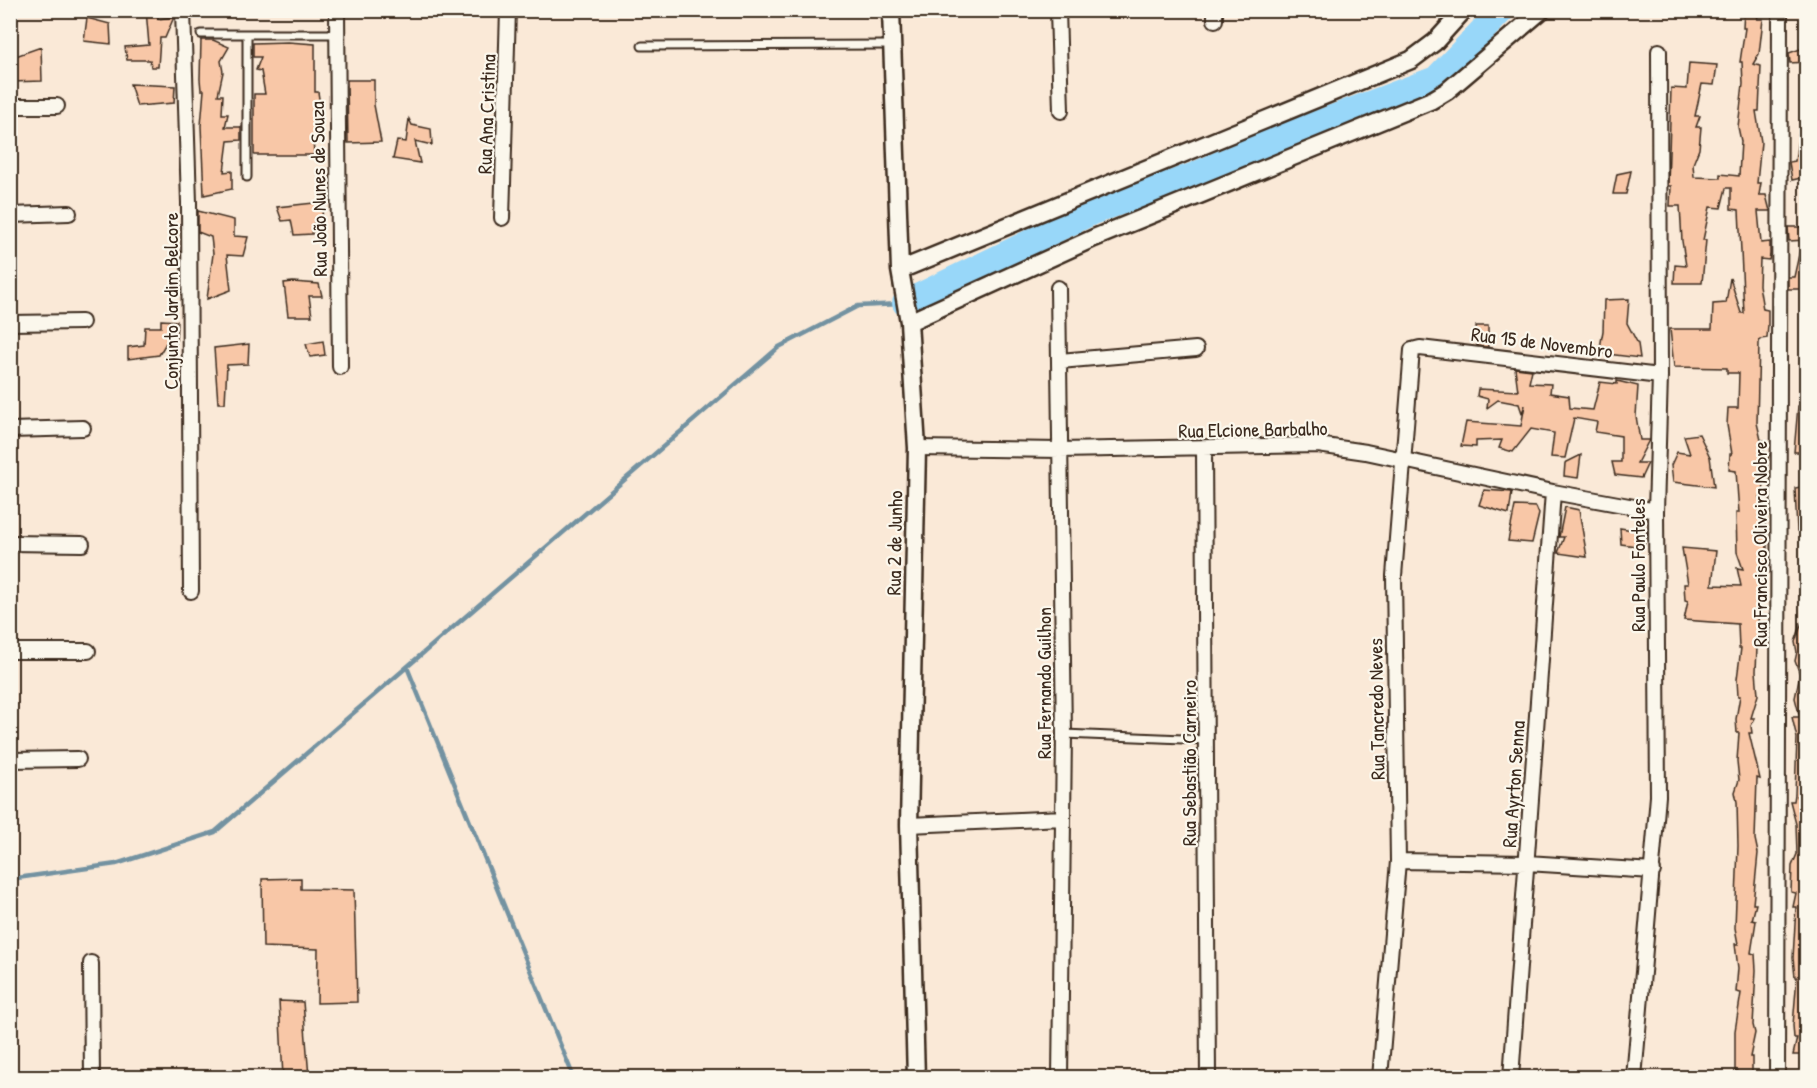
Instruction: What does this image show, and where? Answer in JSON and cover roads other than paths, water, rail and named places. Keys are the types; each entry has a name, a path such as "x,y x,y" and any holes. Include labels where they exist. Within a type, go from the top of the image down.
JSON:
{"street":[{"name":"Conjunto Jardim Belcore","path":"183,10 189,202 191,591"},
{"name":"Rua João Nunes de Souza","path":"337,10 340,367"},
{"name":"Rua Ana Cristina","path":"502,218 508,10"},
{"name":"Rua 2 de Junho","path":"891,10 900,270 909,322 917,448 909,825 916,1077"},
{"path":"1058,10 1061,111"},
{"path":"900,270 1411,60 1435,42 1464,10"},
{"path":"909,322 1094,238 1432,99 1447,91 1542,10"},
{"name":"Rua Francisco Oliveira Nobre","path":"1777,1077 1780,10"},
{"name":"Rua Paulo Fonteles","path":"1634,1077 1658,796 1656,511 1660,376 1659,51"},
{"path":"10,106 57,106"},
{"path":"10,215 69,213"},
{"name":"Rua Fernando Guilhon","path":"1058,288 1064,734 1060,1077"},
{"path":"10,323 82,322"},
{"name":"Rua 15 de Novembro","path":"1420,348 1660,376"},
{"name":"Rua Tancredo Neves","path":"1380,1077 1398,861 1394,576 1412,350 1420,348"},
{"path":"1060,361 1196,349"},
{"path":"10,430 83,428"},
{"name":"Rua Elcione Barbalho","path":"917,448 1204,449 1318,445 1656,511"},
{"name":"Rua Sebastião Carneiro","path":"1204,449 1208,740 1208,1077"},
{"name":"Rua Ayrton Senna","path":"1511,1077 1553,492"},
{"path":"10,543 82,544"},
{"path":"10,651 88,651"},
{"path":"10,760 78,759"},
{"path":"909,825 1062,818"},
{"path":"1398,861 1527,863 1653,871"},
{"path":"91,963 92,1077"}],"lane":[{"path":"201,34 337,34"},
{"path":"247,34 247,177"},
{"path":"642,46 891,45"},
{"path":"1064,734 1208,740"}],"waterway":[{"path":"905,303 1092,212 1195,175 1274,140 1436,79 1502,10"},
{"path":"10,879 116,864 215,832 779,347 858,306 901,304"},
{"path":"407,667 574,1078"}]}
